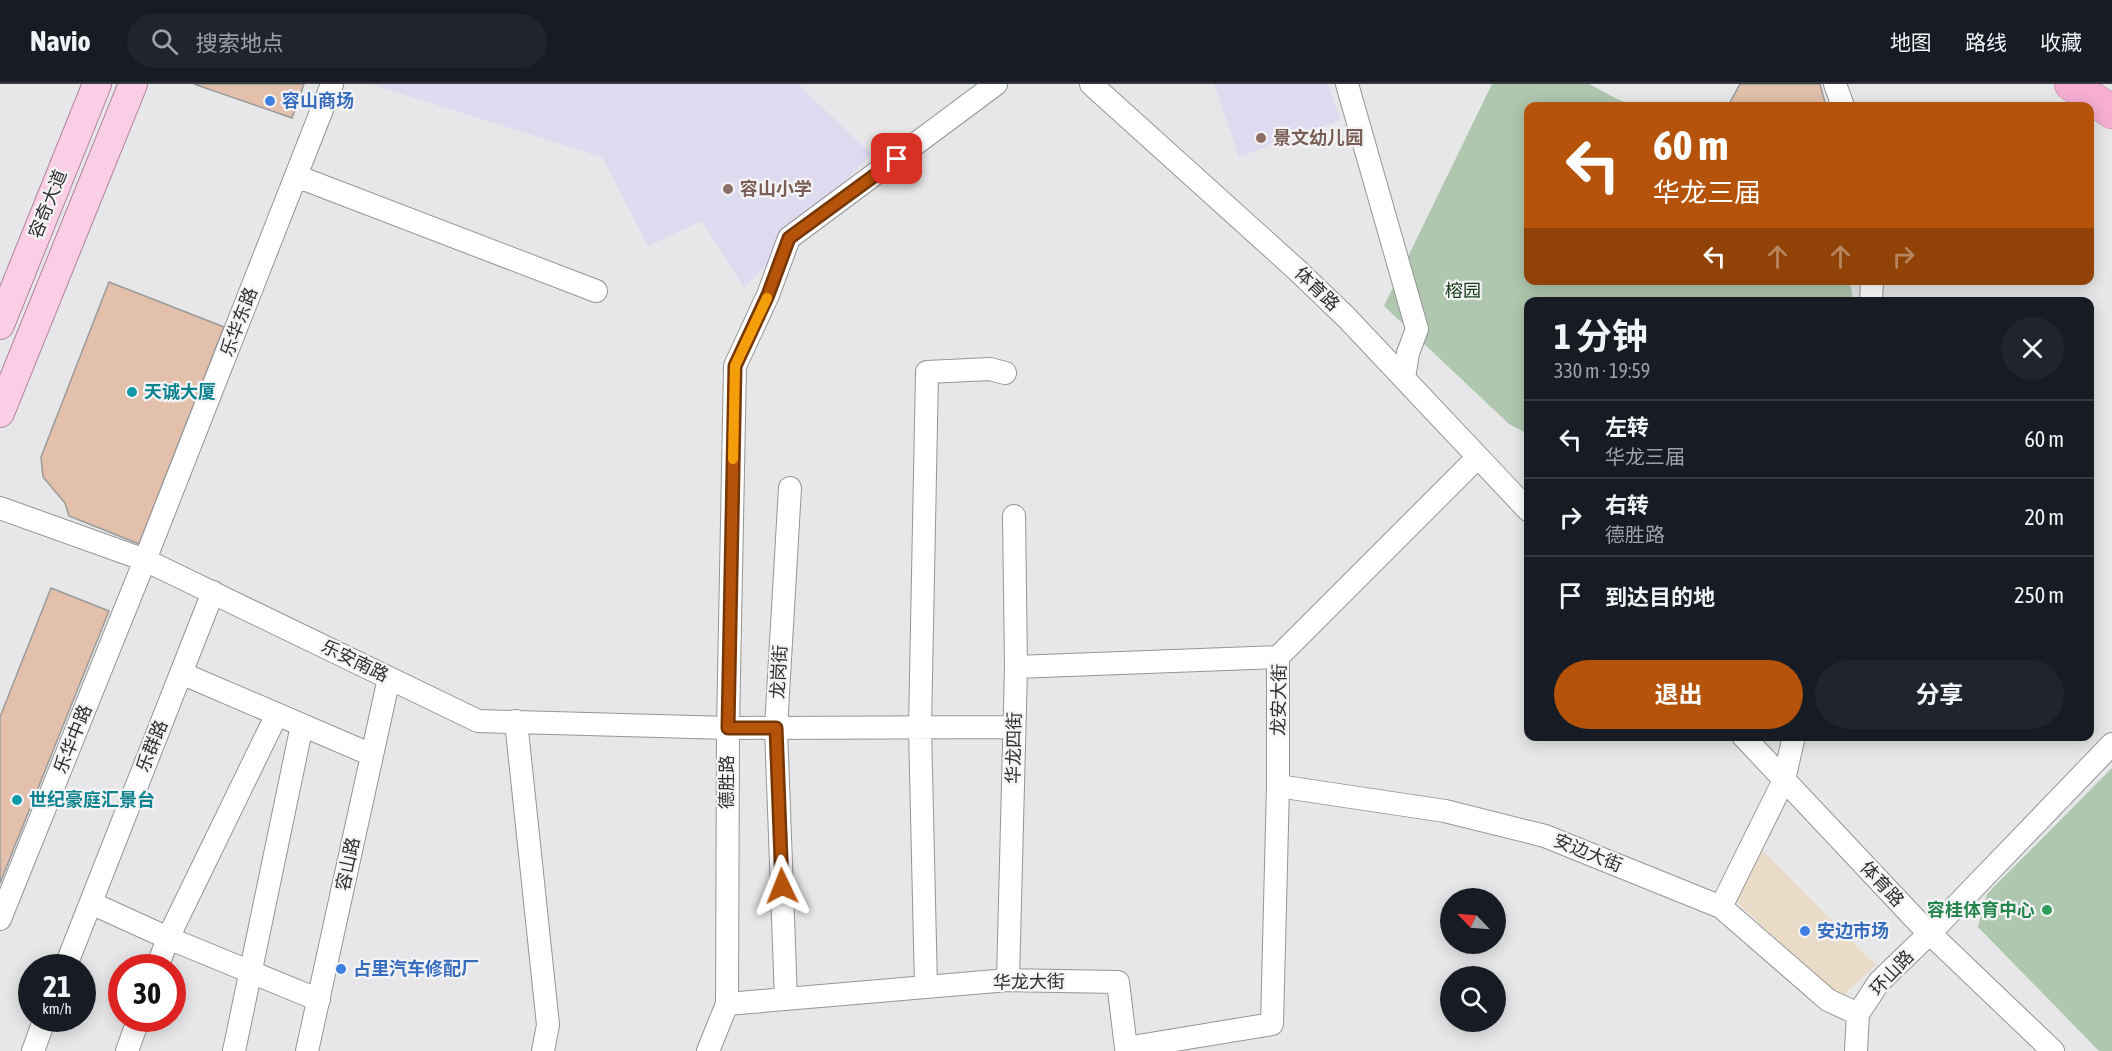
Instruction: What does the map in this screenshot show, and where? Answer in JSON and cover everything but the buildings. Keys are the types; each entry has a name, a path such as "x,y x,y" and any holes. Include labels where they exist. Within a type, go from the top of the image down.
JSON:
{"highway":[{"path":"2071,84 2112,112"}],"main road":[{"name":"容奇大道","path":"0,325 97,84"},
{"path":"0,413 133,84"}],"street":[{"name":"乐华东路","path":"145,560 333,84"},
{"name":"德胜路","path":"708,1051 727,1004 728,728 735,366 768,295 789,238 996,84"},
{"name":"体育路","path":"1091,84 1297,270 1404,378 1524,506"},
{"path":"1347,84 1417,329 1408,354 1404,378"},
{"path":"1835,84 1842,102"},
{"path":"296,176 596,291"},
{"path":"926,987 921,728 927,372 990,369 1005,373"},
{"name":"龙安大街","path":"1272,1024 1278,786 1278,657 1478,457"},
{"name":"龙岗街","path":"786,999 776,728 790,488"},
{"name":"乐安南路","path":"0,508 145,560 478,721 728,728 1014,727"},
{"name":"华龙四街","path":"1008,980 1016,667 1014,516"},
{"name":"乐华中路","path":"0,919 145,560"},
{"name":"乐群路","path":"70,954 213,592"},
{"path":"1016,667 1278,657"},
{"path":"181,673 372,755"},
{"name":"容山路","path":"307,1051 389,678"},
{"path":"162,954 277,714"},
{"path":"516,721 548,1025 543,1051"},
{"path":"234,1051 302,725"},
{"name":"体育路","path":"1748,741 1930,933 2053,1051"},
{"path":"1721,907 1784,780 1793,741"},
{"name":"环山路","path":"1856,1051 1858,1014 1879,982 1930,933 2112,744"},
{"name":"安边大街","path":"1278,786 1445,811 1545,836 1721,907 1828,1000 1858,1014"},
{"path":"90,903 168,938 319,1000"},
{"name":"华龙大街","path":"727,1004 1008,980 1118,982 1126,1048 1272,1024"},
{"path":"33,1051 40,1032"},
{"path":"127,1051 134,1032"}],"shaded area":[{"name":"容山小学","path":"370,84 798,84 871,154 744,288 702,221 648,246 602,157"},
{"name":"景文幼儿园","path":"1214,84 1328,84 1340,120 1239,157"},
{"name":"安边市场","path":"1758,846 1876,965 1838,1000 1732,897"}],"green space":[{"name":"榕园","path":"1492,84 1589,84 1626,102 1524,102 1524,285 1851,285 1852,297 1524,297 1524,432 1509,424 1384,306"},
{"name":"容桂体育中心","path":"2112,768 2112,1051 2099,1051 1978,927 1987,894"}],"slow traffic":[{"path":"733,459 735,366 767,298"}],"place":[{"name":"容山商场","path":"270,101"},
{"name":"景文幼儿园","path":"1261,138"},
{"name":"容山小学","path":"728,189"},
{"name":"天诚大厦","path":"132,392"},
{"name":"世纪豪庭汇景台","path":"17,800"},
{"name":"容桂体育中心","path":"2047,910"},
{"name":"安边市场","path":"1805,931"},
{"name":"占里汽车修配厂","path":"341,969"}],"route":[{"path":"782,886 776,728 728,728 735,366 768,295 789,238 897,159"}]}
